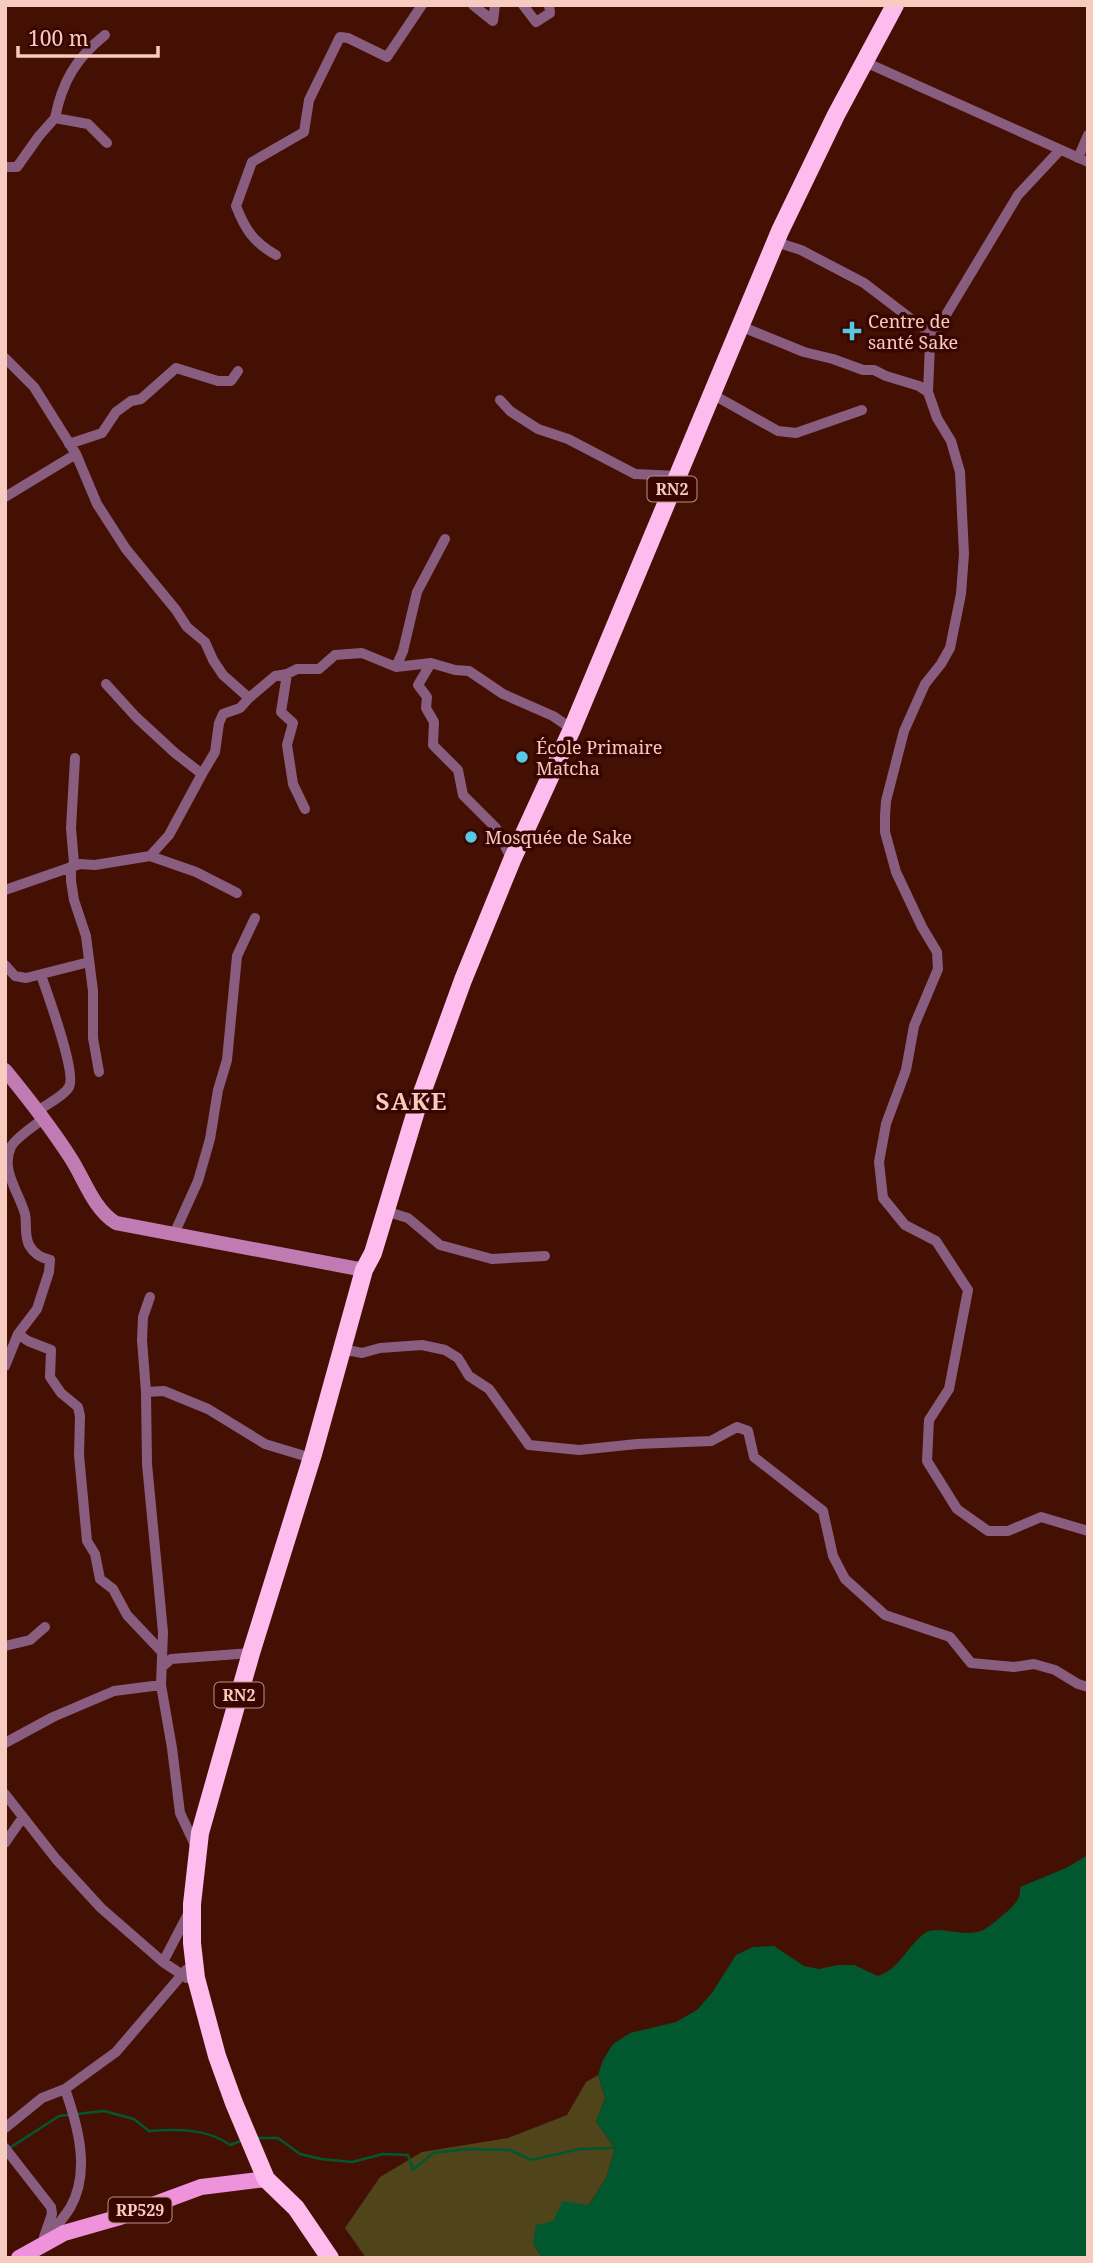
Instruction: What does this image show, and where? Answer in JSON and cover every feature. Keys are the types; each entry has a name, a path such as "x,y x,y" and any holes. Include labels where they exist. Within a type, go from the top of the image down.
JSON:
{"highway":[{"name":"RN2","path":"330,2258 296,2208 265,2179 217,2056 190,1971 197,1849 251,1653 313,1454 364,1270 373,1253 419,1101 463,980 512,860 572,729 776,242 836,115 895,5"}],"main road":[{"path":"5,1070 41,1114 108,1218 124,1226 364,1270"},
{"name":"RP529","path":"19,2258 64,2233 120,2217 201,2187 265,2179"}],"street":[{"path":"276,255 264,249 246,230 236,206 252,162 304,132 309,100 340,37 348,38 387,57 422,5"},
{"path":"473,5 494,20 495,5"},
{"path":"523,5 536,22 550,13 549,5"},
{"path":"5,167 17,167 55,118 60,93 72,71 89,47 105,35"},
{"path":"865,62 1083,160 1088,135"},
{"path":"55,118 88,124 107,143"},
{"path":"1060,150 1018,195 930,344 928,392 937,418 951,441 960,472 964,554 961,594 950,648 925,684 904,731 886,801 885,832 896,872 937,952 938,969 914,1026 906,1070 886,1124 879,1162 883,1198 905,1225 936,1241 968,1290 949,1389 929,1420 927,1461 957,1509 989,1531 1008,1531 1041,1517 1088,1531"},
{"path":"776,242 801,250 864,283 923,328 939,328"},
{"path":"740,326 804,352 863,370 874,370 919,386 928,392"},
{"path":"5,358 34,387 76,454 97,504 126,549 187,627 205,642 223,675 249,698"},
{"path":"69,443 102,433 116,412 131,401 141,399 176,368 218,381 231,381 238,371"},
{"path":"712,394 778,431 796,433 862,410"},
{"path":"500,400 510,411 538,429 568,439 635,474 678,476"},
{"path":"5,497 76,454"},
{"path":"396,667 403,650 417,592 445,539"},
{"path":"150,856 169,835 215,752 223,714 240,708 275,676 297,669 319,669 335,655 362,653 396,667 431,663 469,671 503,694 553,716 572,729"},
{"path":"431,663 418,685 427,697 426,708 434,722 433,745 458,770 463,795 496,828 512,860"},
{"path":"287,674 281,712 293,723 287,745 293,784 304,809"},
{"path":"106,684 175,753 202,774"},
{"path":"75,758 71,828 74,863 71,867 74,900 86,936 93,991 93,1038 99,1072"},
{"path":"5,890 80,864 95,865 150,856 195,872 237,893"},
{"path":"174,1234 198,1181 210,1139 218,1090 228,1053 237,956 256,918"},
{"path":"5,965 15,976 26,978 89,962"},
{"path":"5,1366 18,1334 37,1309 50,1272 50,1260 36,1254 29,1246 24,1228 26,1216 12,1185 8,1162 12,1145 68,1089 71,1079 61,1031 41,975"},
{"path":"385,1211 408,1218 440,1245 492,1259 545,1256"},
{"path":"150,1297 142,1328 146,1392 146,1464 163,1632 161,1685 180,1813 197,1849"},
{"path":"18,1334 51,1350 50,1377 61,1393 78,1407 79,1455 87,1541 95,1554 100,1579 113,1589 127,1615 162,1652"},
{"path":"342,1352 362,1353 380,1348 422,1345 445,1350 458,1357 469,1376 489,1389 529,1445 579,1450 711,1441 737,1427 742,1428 748,1431 754,1457 823,1511 833,1556 845,1578 885,1615 950,1637 971,1663 1014,1667 1034,1664 1055,1670 1088,1687"},
{"path":"146,1392 164,1391 208,1409 265,1444 308,1457 313,1454"},
{"path":"5,1646 30,1640 45,1627"},
{"path":"162,1667 171,1659 251,1653"},
{"path":"5,1743 53,1717 114,1690 161,1685"},
{"path":"5,1794 56,1859 101,1908 163,1962 190,1971 116,2052 65,2090 42,2098 5,2128"},
{"path":"5,1843 23,1817"},
{"path":"163,1962 192,1903"},
{"path":"42,2244 71,2207 78,2187 78,2128 65,2090"},
{"path":"5,2148 51,2207 52,2214 42,2244"},
{"path":"51,2207 71,2207"}],"shaded area":[{"path":"1088,1855 1088,2258 542,2258 533,2243 536,2225 553,2221 563,2201 589,2205 606,2178 615,2148 596,2122 605,2098 598,2075 613,2044 630,2033 676,2022 697,2010 712,1993 736,1955 753,1947 774,1946 804,1966 819,1969 854,1965 878,1976 898,1963 925,1933 937,1930 967,1933 983,1930 1014,1905 1019,1897 1020,1887 1066,1868"},
{"path":"598,2075 605,2098 596,2122 615,2148 606,2178 589,2205 553,2221 533,2243 542,2258 366,2258 345,2228 380,2177 422,2152 508,2138 567,2115 586,2082"}],"waterway":[{"path":"8,2149 59,2116 104,2111 134,2119 149,2131 181,2130 201,2133 221,2139 230,2145 244,2140"},
{"path":"257,2138 278,2138 300,2154 321,2159 352,2162 383,2154 408,2155 413,2170 433,2153 466,2149 510,2150 531,2160 580,2149 615,2148"}],"place":[{"name":"Centre de santé Sake","path":"852,331"},
{"name":"École Primaire Matcha","path":"522,757"},
{"name":"Mosquée de Sake","path":"471,837"}],"district":[{"name":"SAKE","path":"412,1100"}]}
